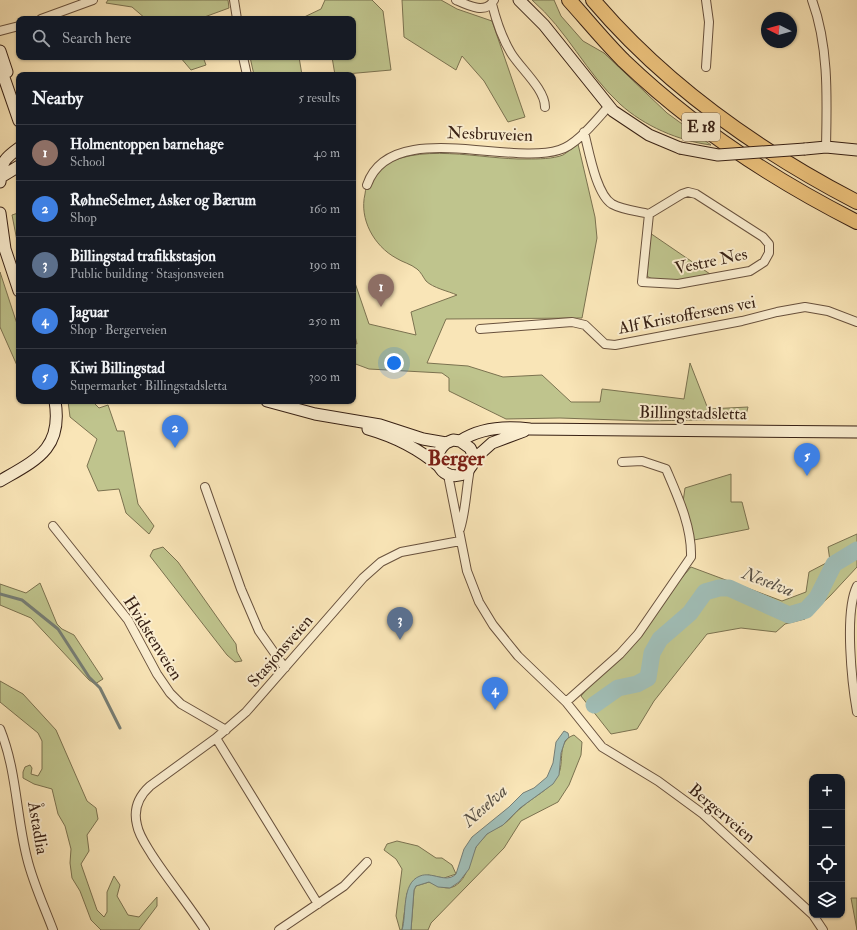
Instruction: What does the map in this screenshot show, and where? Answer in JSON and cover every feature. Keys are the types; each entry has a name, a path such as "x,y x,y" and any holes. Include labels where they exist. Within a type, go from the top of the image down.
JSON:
{"highway":[{"name":"E 18","path":"570,0 623,60 701,126 745,158 801,193 857,222"},
{"name":"E 18","path":"593,0 635,47 712,113 810,178 857,202"}],"main road":[{"path":"519,0 544,25 609,106 618,115 649,135 680,148 718,154 826,147 857,150"},
{"path":"0,52 16,92"},
{"path":"0,66 16,111"},
{"path":"0,180 2,165 6,157 16,150"},
{"path":"0,180 16,168"},
{"path":"0,213 5,249 16,282"},
{"path":"0,481 37,459 49,447 54,436 57,423 55,404"},
{"path":"279,404 307,412 380,425 423,439 446,443"},
{"path":"346,420 354,425 400,439 419,451 444,471 461,476 472,465 470,448 460,441 453,440 442,446 438,456 444,471"},
{"name":"Billingstadsletta","path":"460,441 470,435 493,429 514,427 530,429 857,432"},
{"name":"Billingstadsletta","path":"472,465 492,443 530,429"}],"street":[{"path":"49,16 92,0"},
{"path":"234,0 237,16"},
{"name":"Nesbruveien","path":"456,0 474,7 483,8 493,2 496,18 511,52 541,94 545,101 544,107"},
{"path":"706,0 709,22 706,67"},
{"path":"812,0 822,41 826,83 826,147"},
{"path":"0,31 16,27"},
{"path":"244,60 246,72"},
{"name":"Nesbruveien","path":"367,186 375,169 385,160 411,152 447,148 520,153 552,152 566,147 584,132 609,106"},
{"path":"584,132 600,186 606,199 613,205 649,214"},
{"name":"Vestre Nes","path":"688,192 696,194 763,237 769,244 769,253 764,262 750,271 678,284 642,282 649,214 682,194 688,192"},
{"name":"Alf Kristoffersens vei","path":"480,329 572,322 585,325 605,344 615,344 742,321 805,307 828,311 857,322"},
{"path":"472,465 465,494 464,516 460,529 460,541 467,571 479,602 493,625 518,656 569,704 620,654 638,634 691,558 690,542 686,524 666,469 642,461 622,462"},
{"path":"444,471 460,529"},
{"path":"205,488 241,589 256,624 285,668"},
{"name":"Hvidstenveien","path":"54,526 128,620 157,674 170,694 181,704 226,730"},
{"name":"Stasjonsveien","path":"205,930 163,872 140,835 136,824 136,809 142,794 150,786 216,738 246,712 363,578 381,562 402,552 460,541"},
{"path":"857,586 853,602 854,668 857,712"},
{"name":"Bergerveien","path":"569,704 602,747 658,781 703,814 802,903 809,911"},
{"name":"Åstadlia","path":"0,729 10,760 27,858 38,892 53,930"},
{"path":"216,738 318,904"},
{"path":"279,930 344,886 367,862"},
{"name":"Bergerveien","path":"814,918 823,930"}],"green space":[{"path":"108,0 228,0 229,8 207,16 142,16 132,7 106,3"},
{"path":"325,0 372,0 383,11 391,70 356,73 334,72 332,60 356,60 356,16 306,16 321,9"},
{"path":"402,0 441,0 457,9 492,21 525,117 508,122 484,81 462,56 456,70 404,37"},
{"path":"532,0 554,0 561,16 583,41 604,53 667,113 711,145 674,136 651,126 629,112 608,92 556,25"},
{"path":"183,60 204,60 206,65 191,70"},
{"path":"251,60 300,60 302,72 253,72"},
{"path":"578,144 595,217 597,238 582,318 446,319 427,363 468,366 503,377 542,375 571,402 600,402 602,389 684,399 690,363 708,409 748,407 745,419 647,421 560,418 506,419 449,391 449,378 442,373 369,369 356,364 356,286 369,324 416,335 411,312 457,295 426,281 417,269 388,253 375,239 366,222 364,213 365,191 371,175 376,170 392,161 410,156 429,154 449,154 509,159 550,158 563,155"},
{"path":"16,214 16,236 12,215"},
{"path":"650,233 710,274 669,281 660,281 647,276"},
{"path":"0,272 16,321 16,363 0,327"},
{"path":"68,404 95,404 99,408 108,405 117,431 124,431 138,504 154,526 149,534 126,513 119,489 98,491 87,466 97,439 70,417"},
{"path":"731,474 731,502 742,502 749,529 694,540 683,502 685,488"},
{"path":"857,534 857,567 830,596 805,619 785,624 776,632 741,628 707,634 654,701 637,729 611,734 581,696 691,567 782,601 806,592 809,572 830,561 828,547"},
{"path":"163,547 178,562 236,644 237,652 242,661 235,662 227,655 150,556 153,550"},
{"path":"40,583 57,624 62,629 74,635 103,679 95,684 89,680 31,618 0,605 0,584 26,593"},
{"path":"0,681 23,694 56,730 87,801 96,808 98,819 87,835 89,851 81,864 97,910 104,917 107,912 107,892 114,876 120,885 117,896 128,915 139,917 157,897 157,906 139,930 101,930 91,920 80,891 72,878 70,863 71,849 65,826 58,814 52,789 34,784 23,778 25,767 30,765 32,768 31,774 38,776 42,769 42,741 38,733 0,702"},
{"path":"574,735 582,742 581,755 569,785 558,802 521,821 504,848 431,923 428,930 411,930 414,890 416,886 429,882 448,888 459,883 463,879 468,869 476,847 486,835 506,822 555,780 560,770 565,742 568,738"},
{"path":"397,841 418,846 436,858 442,858 452,865 456,874 444,878 428,875 407,893 402,930 400,930 396,916 402,869 396,859 384,850 387,844"},
{"path":"851,898 857,898 857,930"}],"water":[{"path":"564,731 568,733 569,737 565,741 561,753 559,775 553,784 520,808 503,825 487,834 476,847 469,869 459,882 450,888 438,887 429,882 416,886 414,890 411,930 402,930 407,892 414,880 425,875 448,878 456,874 464,849 472,837 509,807 523,793 534,788 547,777 553,763 556,742"}],"waterway":[{"name":"Neselva","path":"594,705 618,688 637,684 648,678 652,653 660,639 690,613 705,592 719,588 729,588 789,615 806,610 817,598 834,564 857,550"},
{"path":"0,594 22,600 58,629 89,677 100,688 120,728"}],"place":[{"name":"Holmentoppen barnehage","path":"381,307"},
{"name":"RøhneSelmer, Asker og Bærum","path":"175,448"},
{"name":"Kiwi Billingstad","path":"807,476"},
{"name":"Billingstad trafikkstasjon","path":"400,640"},
{"name":"Jaguar","path":"495,710"}],"district":[{"name":"Berger","path":"456,458"}]}
